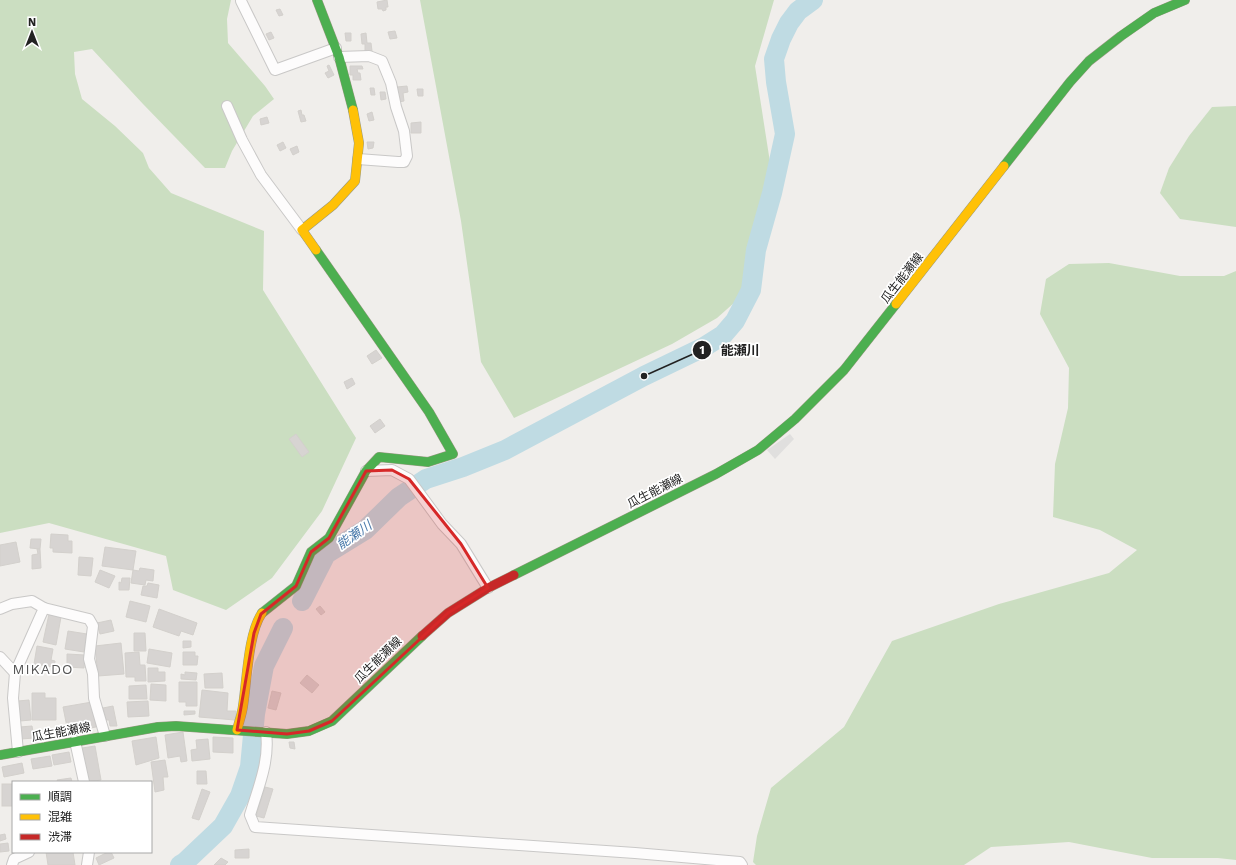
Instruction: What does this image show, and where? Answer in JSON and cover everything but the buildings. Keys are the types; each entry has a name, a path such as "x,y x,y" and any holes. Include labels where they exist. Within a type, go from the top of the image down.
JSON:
{"main road":[{"path":"237,730 243,707 246,677 254,633 261,614 296,586 311,552 330,538 366,471 379,457 428,462 453,454 429,412 302,230 333,205 355,181 358,159 359,143 352,104 338,52 317,0"},
{"name":"瓜生能瀬線","path":"0,755 158,727 176,726 287,734 309,731 332,721 408,648 448,613 488,588 716,474 758,450 795,419 844,370 1070,82 1089,61 1154,13 1185,0"}],"street":[{"path":"241,1 275,70 338,52 369,56 382,61 391,83 404,131 407,156 404,162 358,159"},
{"path":"227,106 242,140 261,175 302,230"},
{"path":"366,471 392,470 409,480 442,524 461,544 488,588"},
{"path":"0,609 12,604 32,602 44,608 89,619 93,626 89,659 93,674 94,698 105,736"},
{"path":"18,752 13,698 15,673 44,608"},
{"path":"0,657 15,673"},
{"path":"266,732 267,744 264,768 250,815 255,827 635,853 740,862 742,865"},
{"path":"75,741 84,781"},
{"path":"12,865 14,859 27,853"},
{"path":"87,865 89,853"}],"highlighted area":[{"path":"392,470 409,479 461,544 488,588 448,613 332,721 309,731 287,734 237,730 254,633 261,614 296,586 311,552 329,538 366,471"}],"green space":[{"path":"0,0 231,0 227,19 228,43 265,86 274,99 253,116 232,151 225,168 205,168 92,49 74,52 75,74 82,99 115,126 143,153 149,168 171,193 264,231 263,290 356,438 322,511 272,578 226,610 173,590 166,556 49,523 0,533"},
{"path":"420,0 774,0 755,66 774,188 744,294 717,318 672,344 514,418 481,362 461,221"},
{"path":"1236,106 1236,227 1180,219 1160,193 1169,168 1189,136 1212,107"},
{"path":"1109,263 1180,276 1224,276 1236,271 1236,860 1218,858 1152,858 1069,842 991,847 964,865 756,865 753,862 757,836 771,788 844,727 892,641 999,604 1109,573 1137,550 1100,530 1053,517 1055,464 1068,408 1069,368 1040,314 1046,279 1069,264"}],"shaded area":[{"path":"790,434 794,439 775,459 767,450"}],"waterway":[{"name":"能瀬川","path":"302,601 326,554 365,530 399,497 426,479 463,467 505,450 644,376 704,347 723,335 735,321 751,290 756,250 772,193 785,134 776,82 774,59 781,39 789,23 798,11 813,0"},
{"name":"能瀬川","path":"180,865 223,826 240,796 250,767 255,714 264,666 283,628"}],"traffic: fast":[{"path":"317,0 339,57 353,110"},
{"path":"1004,166 1070,82 1089,61 1154,13 1185,0"},
{"path":"262,613 296,586 311,552 329,538 366,471 379,457 428,462 453,454 429,412 316,250"},
{"path":"514,575 716,474 758,450 795,419 844,370 896,304"},
{"path":"0,755 158,727 176,726 287,734 309,731 332,721 422,636"}],"traffic: slow":[{"path":"316,250 302,230 333,205 355,181 359,143 353,110"},
{"path":"896,304 1004,166"},
{"path":"237,730 243,709 251,645 257,622 262,613"}],"traffic: jam":[{"path":"422,636 448,613 488,588 514,575"}],"place":[{"name":"能瀬川","path":"644,376"}],"district":[{"name":"MIKADO","path":"43,669"}]}
